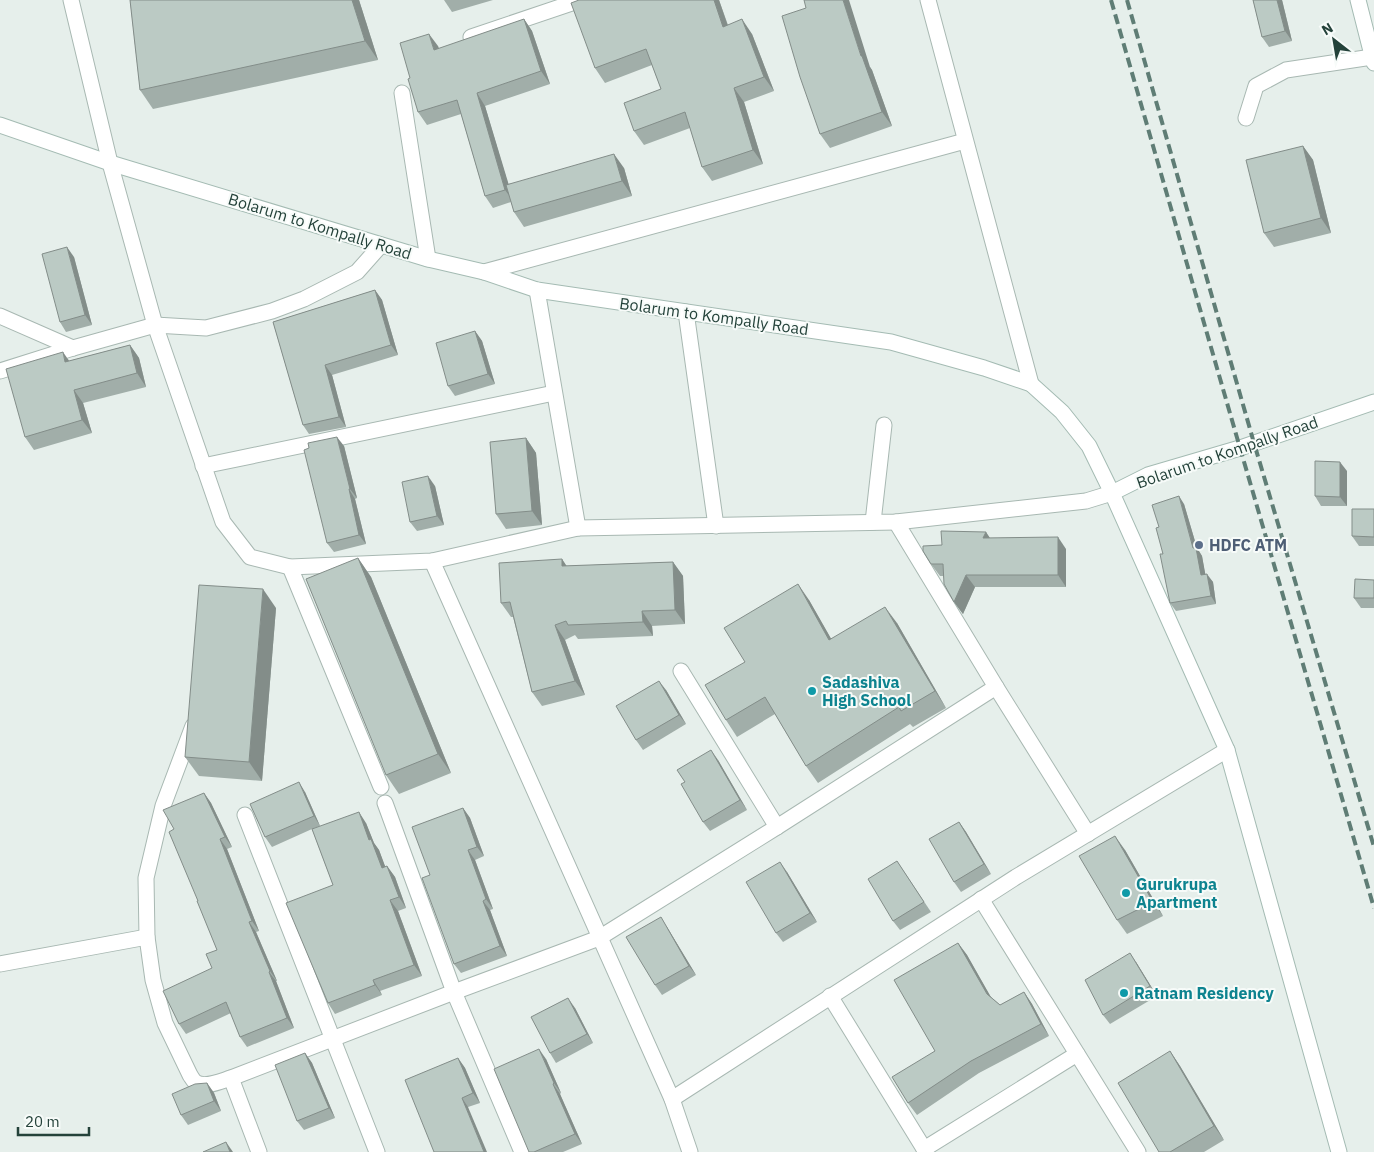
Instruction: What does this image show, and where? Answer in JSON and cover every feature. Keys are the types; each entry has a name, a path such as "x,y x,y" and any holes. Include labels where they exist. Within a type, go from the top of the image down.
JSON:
{"street":[{"path":"71,0 110,163 155,325 223,522 250,557 290,568 432,561 578,528 896,522 1086,501 1112,493 1226,750 1339,1152"},
{"path":"471,37 581,0"},
{"path":"928,0 1032,384"},
{"path":"1246,118 1256,86 1286,70 1373,60 1358,0"},
{"path":"402,93 428,259"},
{"name":"Bolarum to Kompally Road","path":"0,125 110,163 428,259 484,272 537,290 891,342 984,368 1032,384 1062,412 1089,446 1112,493 1148,475 1240,448 1374,402"},
{"path":"484,272 966,141"},
{"path":"0,372 72,348 155,325 206,328 272,311 304,299 357,272 381,245"},
{"path":"537,290 578,528"},
{"path":"686,312 716,526"},
{"path":"0,316 72,348"},
{"path":"203,466 554,392"},
{"path":"873,522 884,425"},
{"path":"896,522 1088,834"},
{"path":"432,561 672,1099 690,1152"},
{"path":"290,568 380,787"},
{"path":"682,670 777,827"},
{"path":"193,726 163,806 146,878 147,937 153,980 165,1023 190,1075 195,1082 202,1085 231,1078 599,938 996,687"},
{"path":"672,1099 981,899 1226,750"},
{"path":"385,803 454,992 522,1152"},
{"path":"245,816 377,1152"},
{"path":"981,899 1138,1152"},
{"path":"0,964 147,937"},
{"path":"830,996 925,1150 1077,1054"},
{"path":"231,1078 259,1152"}],"building":[{"path":"130,0 352,0 365,41 140,90"},
{"path":"579,0 714,0 723,27 742,19 764,77 734,88 753,150 702,167 685,112 634,131 624,103 661,89 646,49 595,68 571,3"},
{"path":"804,0 843,0 882,112 820,134 800,77 782,16 806,8"},
{"path":"1253,0 1277,0 1285,31 1262,37"},
{"path":"524,19 541,71 477,93 505,190 485,196 457,100 418,112 400,43 429,34 434,50"},
{"path":"1303,146 1321,218 1264,233 1246,160"},
{"path":"614,154 622,181 514,212 506,185"},
{"path":"67,247 85,315 60,322 42,254"},
{"path":"375,290 391,345 325,365 339,417 303,425 273,322"},
{"path":"475,331 488,374 448,386 436,343"},
{"path":"130,345 137,373 74,390 82,420 25,437 6,369 63,352 65,362"},
{"path":"337,437 359,535 327,543 304,450 309,448 308,443"},
{"path":"526,438 532,511 496,514 490,442"},
{"path":"1315,461 1340,462 1340,497 1315,496"},
{"path":"428,476 437,516 410,522 402,482"},
{"path":"1179,496 1193,548 1196,548 1201,575 1207,574 1211,596 1170,603 1160,554 1163,554 1156,528 1159,527 1152,505"},
{"path":"1352,509 1374,509 1374,537 1352,536"},
{"path":"941,531 986,532 983,538 1058,537 1058,575 966,575 954,602 944,584 943,564 931,564 923,551 923,546 942,545"},
{"path":"358,558 438,754 386,775 306,579"},
{"path":"562,559 562,566 673,562 675,610 642,611 643,622 568,625 566,621 555,625 575,681 532,692 510,602 501,603 499,563"},
{"path":"1355,579 1374,580 1374,598 1354,598"},
{"path":"798,584 829,640 885,607 935,691 901,711 899,707 806,766 765,697 726,720 705,685 745,662 724,628"},
{"path":"199,585 263,589 249,762 185,757"},
{"path":"659,681 679,715 636,740 616,706"},
{"path":"711,750 740,800 703,822 681,784 685,782 677,770"},
{"path":"299,782 314,816 265,837 250,804"},
{"path":"204,793 225,837 220,839 252,921 249,922 287,1018 240,1037 226,1002 179,1024 163,991 212,968 206,954 217,950 169,832 174,829 163,810"},
{"path":"463,808 477,847 468,850 486,899 483,901 500,946 454,964 422,878 430,875 412,827"},
{"path":"359,812 382,868 387,866 399,897 390,900 414,965 373,980 375,985 328,1003 286,903 333,885 312,829"},
{"path":"959,822 984,864 954,882 929,839"},
{"name":"Gurukrupa Apartment","path":"1115,836 1153,902 1117,920 1079,856"},
{"path":"897,861 924,902 893,921 868,879"},
{"path":"780,862 810,913 776,933 746,882"},
{"path":"661,917 689,966 655,985 626,937"},
{"path":"958,943 987,994 1000,1005 1024,992 1041,1024 971,1061 908,1103 892,1077 935,1051 894,980"},
{"name":"Ratnam Residency","path":"1130,953 1150,986 1103,1015 1085,980"},
{"path":"568,998 587,1034 550,1053 531,1017"},
{"path":"539,1049 575,1134 534,1152 529,1152 494,1069"},
{"path":"1170,1051 1214,1126 1170,1152 1159,1152 1118,1083"},
{"path":"305,1053 329,1108 297,1121 275,1065"},
{"path":"458,1058 473,1093 462,1098 484,1152 434,1152 405,1080"},
{"path":"207,1083 214,1101 181,1115 172,1094 195,1084"},
{"path":"226,1142 230,1152 203,1152"}],"railway":[{"path":"1111,0 1374,908"},
{"path":"1127,0 1254,443 1374,847"}],"place":[{"name":"HDFC ATM","path":"1199,545"},
{"name":"Sadashiva High School","path":"812,691"},
{"name":"Gurukrupa Apartment","path":"1126,893"},
{"name":"Ratnam Residency","path":"1124,993"}]}
